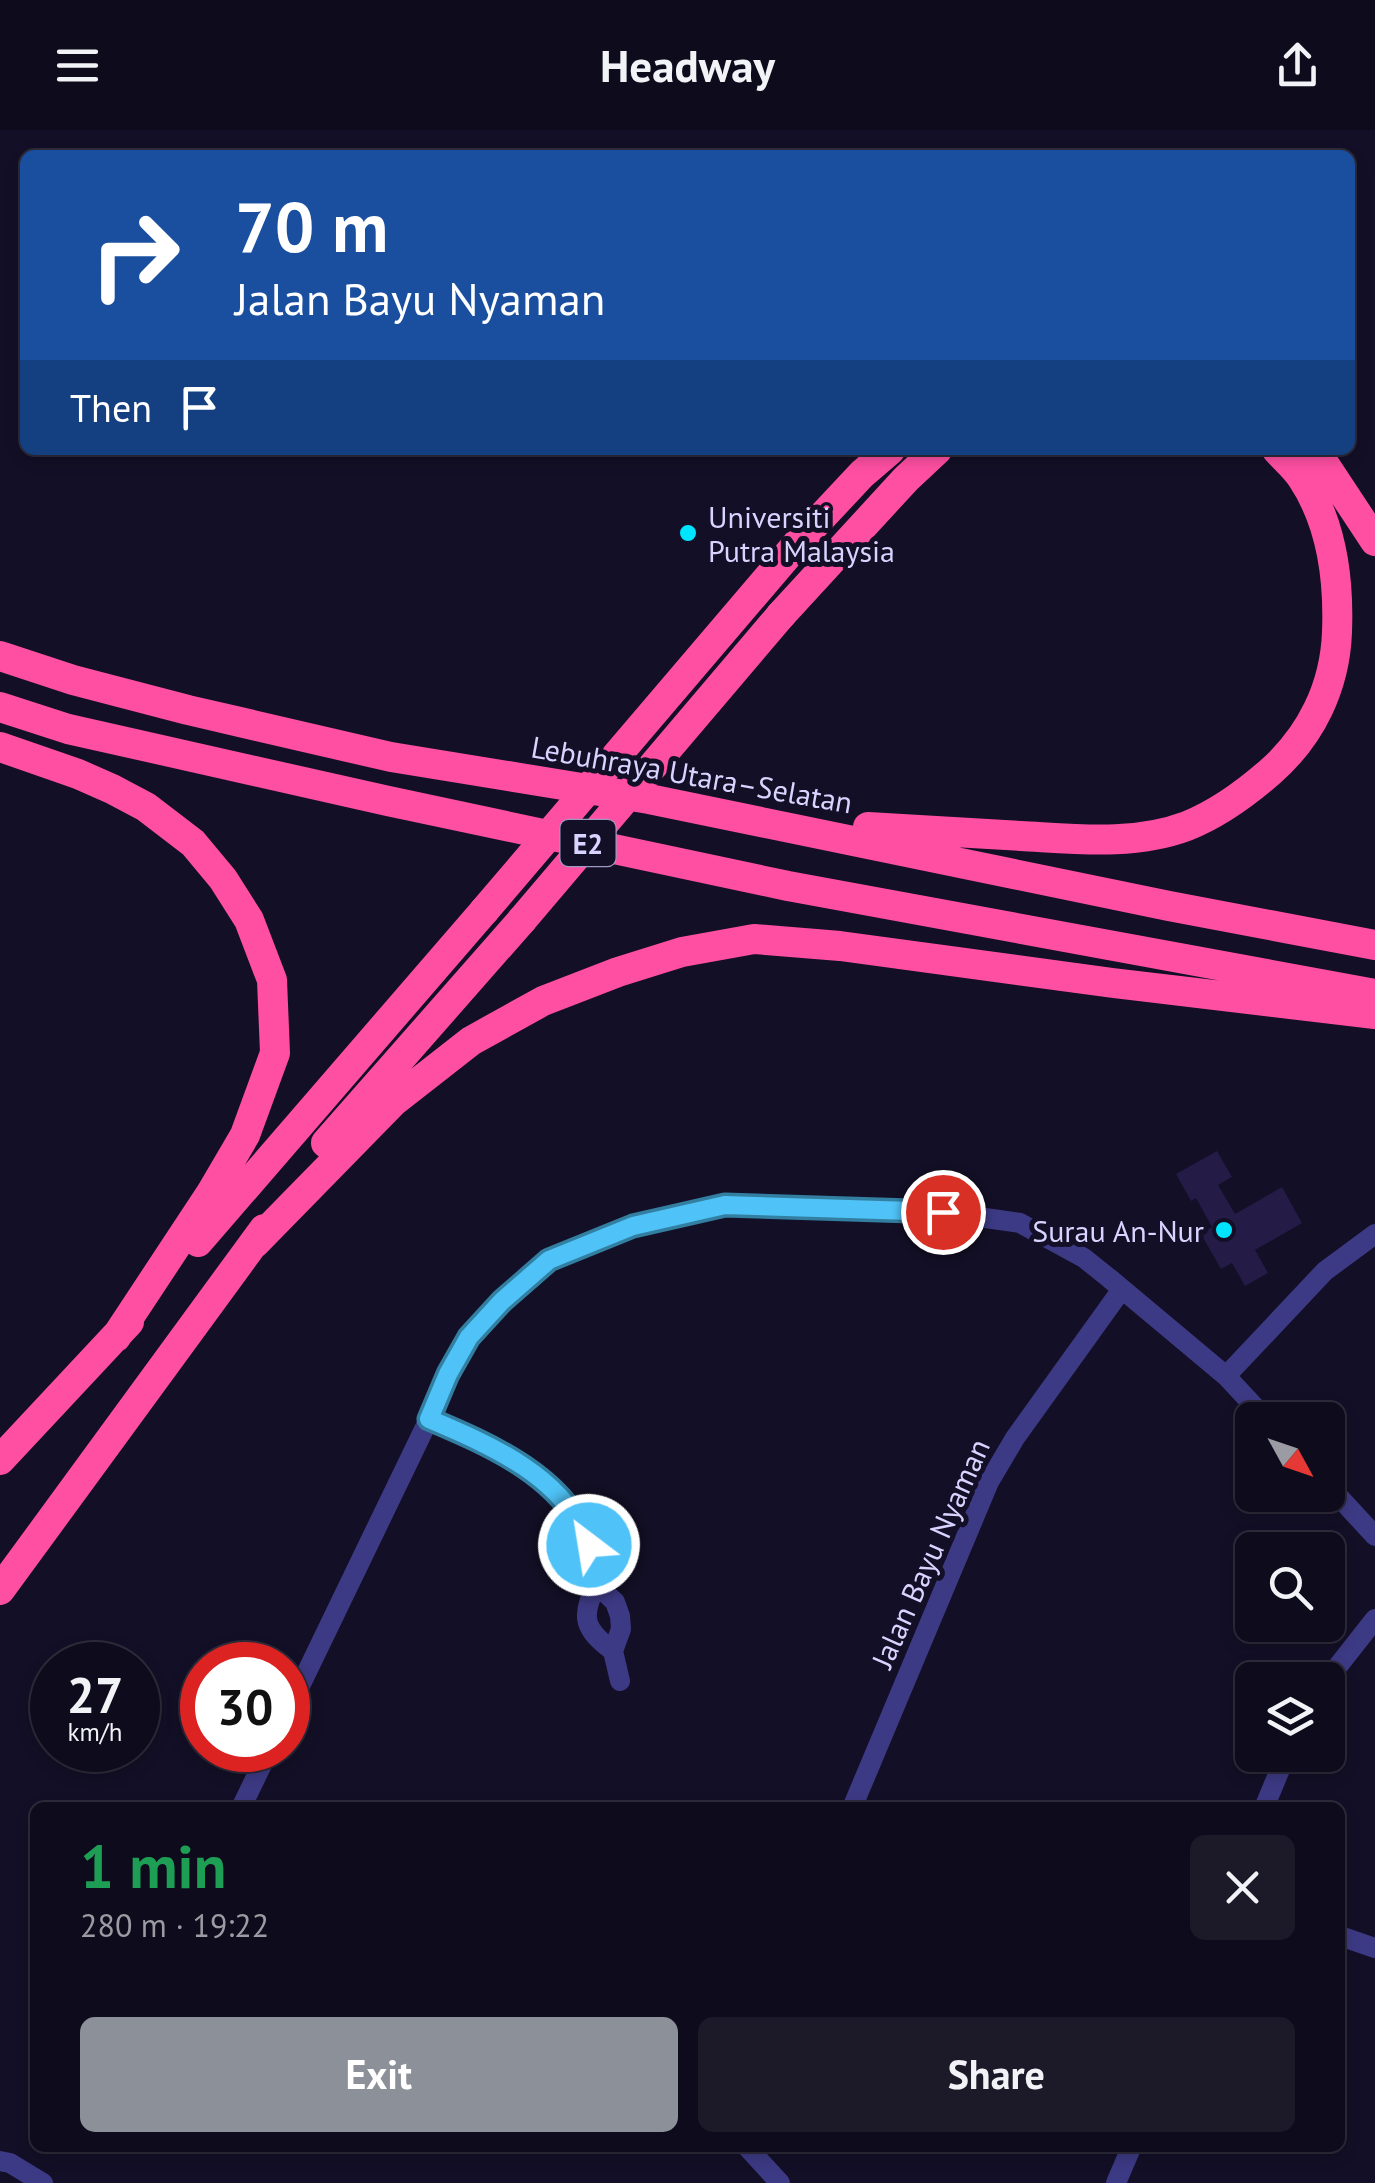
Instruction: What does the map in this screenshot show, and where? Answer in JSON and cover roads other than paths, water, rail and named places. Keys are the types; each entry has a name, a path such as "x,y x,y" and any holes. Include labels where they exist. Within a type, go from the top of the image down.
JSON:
{"highway":[{"path":"0,1460 116,1337 803,537 884,455"},
{"path":"0,1590 312,1160 781,615 932,455"},
{"path":"806,830 864,827 1109,840 1188,826 1251,789 1285,759 1312,724 1330,680 1337,641 1338,600 1324,519 1302,477 1282,455"},
{"path":"1318,455 1375,541"},
{"name":"Lebuhraya Utara–Selatan","path":"0,656 188,710 391,757 650,799 1375,945"},
{"name":"E2","path":"0,707 68,728 388,801 768,882 1375,994"},
{"path":"0,747 112,789 146,806 194,843 249,920 272,980 275,1053 246,1135 116,1337"},
{"path":"255,1243 394,1102 472,1040 543,1001 682,952 754,939 840,946 1375,1014"}],"street":[{"path":"310,1666 469,1337 502,1301 549,1260 633,1226 725,1205 943,1212 1020,1223 1084,1258 1226,1376 1251,1402"},
{"path":"1226,1376 1325,1271 1375,1234"},
{"name":"Jalan Bayu Nyaman","path":"855,1802 988,1482 1122,1288"},
{"path":"429,1419 486,1443 544,1482 578,1518 597,1585 615,1602 620,1616 621,1629 613,1651 620,1681"},
{"path":"1345,1503 1375,1536"},
{"path":"597,1585 586,1614 588,1629 613,1651"},
{"path":"1342,1662 1375,1620"},
{"path":"244,1802 258,1772"},
{"path":"1266,1802 1279,1772"},
{"path":"1345,1938 1375,1948"},
{"path":"752,2152 780,2183"},
{"path":"1116,2183 1129,2152"},
{"path":"0,2160 43,2183"}],"place":[{"name":"Universiti Putra Malaysia","path":"688,533"},
{"name":"Surau An-Nur","path":"1224,1230"}]}
